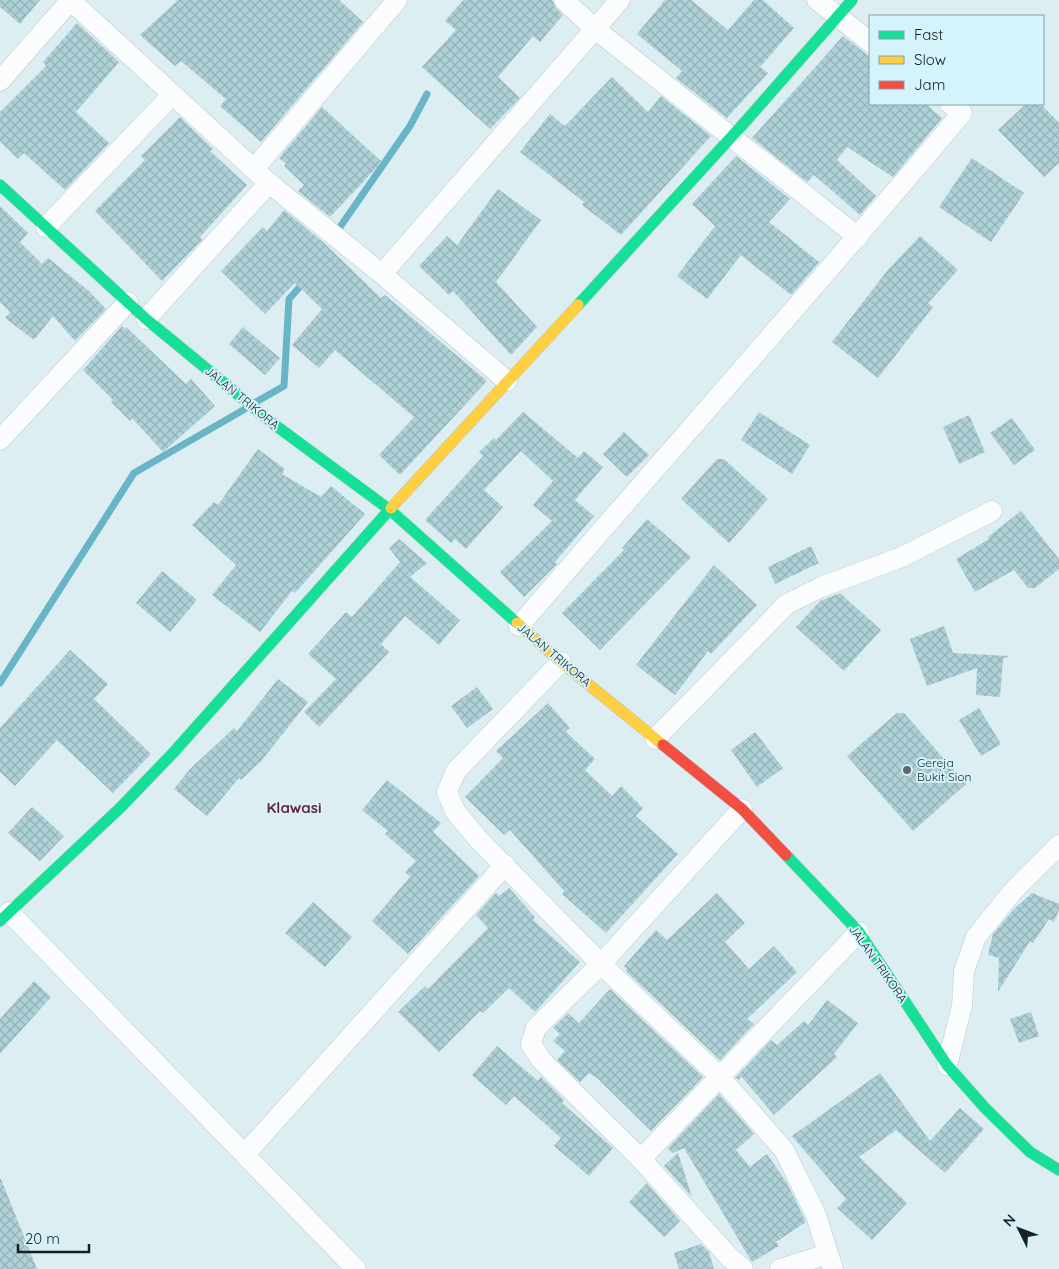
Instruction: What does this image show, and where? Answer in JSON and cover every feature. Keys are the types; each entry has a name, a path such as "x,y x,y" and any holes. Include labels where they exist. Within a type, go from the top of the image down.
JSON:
{"street":[{"path":"0,81 71,0 269,183 382,274 507,381"},
{"path":"254,169 397,0"},
{"path":"564,0 595,28 731,138 858,237"},
{"path":"382,274 620,0"},
{"path":"817,0 869,41"},
{"path":"356,1269 11,918 142,784 264,653 390,510 731,138 852,0"},
{"path":"46,227 172,95"},
{"path":"519,626 858,237 962,112 952,105"},
{"path":"146,319 269,183"},
{"name":"JALAN TRIKORA","path":"0,185 146,319 274,424 390,510 561,662 742,809 859,932 948,1065 985,1108 1030,1152 1059,1170"},
{"path":"0,440 128,302"},
{"path":"655,739 787,604 821,587 902,557 992,511"},
{"path":"561,662 456,770 447,792 454,811 478,840 505,865 601,964 719,1076 784,1150 813,1208 831,1261 780,1269"},
{"path":"742,809 601,964 536,1028 531,1044 542,1061 642,1159 730,1258 743,1269"},
{"path":"948,1065 962,1006 964,971 976,937 1013,891 1059,845"},
{"path":"245,1154 505,865"},
{"path":"642,1159 719,1076 859,932"}],"building":[{"path":"0,0 40,0 20,24 0,7"},
{"path":"178,0 339,0 363,22 261,142 220,106 226,99 181,61 175,66 140,35"},
{"path":"463,0 552,0 556,8 563,15 540,42 533,36 498,77 520,98 490,129 422,67 456,30 445,21"},
{"path":"665,0 691,0 728,30 754,0 763,0 794,28 760,67 768,73 727,118 676,78 682,71 637,34"},
{"path":"77,23 119,62 76,112 109,143 65,190 24,153 18,159 0,141 0,112 46,66 43,62"},
{"path":"843,36 869,56 869,105 927,105 942,118 893,177 847,147 837,160 876,196 860,215 814,175 807,182 752,138"},
{"path":"612,77 648,112 661,96 711,136 621,235 582,205 584,202 520,152 550,114 565,126"},
{"path":"1025,105 1042,105 1059,123 1059,163 1044,177 998,130"},
{"path":"322,107 382,162 330,217 298,191 304,185 284,166 286,164 279,158"},
{"path":"180,117 213,149 210,151 247,185 200,237 202,240 162,281 95,211 145,160 141,156"},
{"path":"736,156 790,199 769,222 819,262 791,295 741,255 707,299 677,276 715,226 692,204"},
{"path":"972,158 1024,193 991,242 939,207"},
{"path":"498,189 541,220 496,282 537,327 511,355 453,291 449,295 419,266 447,236 457,245"},
{"path":"0,206 28,233 20,242 42,264 48,258 89,291 106,309 75,341 53,316 34,340 5,318 10,312 0,302"},
{"path":"284,210 325,244 381,298 385,295 487,381 400,475 379,455 414,417 335,350 319,368 292,345 322,309 295,283 265,314 221,271 263,227 267,231"},
{"path":"920,236 958,270 928,303 933,307 878,378 832,342 887,271"},
{"path":"122,326 124,329 126,327 186,384 191,379 215,406 163,452 132,418 130,421 111,402 113,400 83,370"},
{"path":"243,327 280,358 265,375 229,344"},
{"path":"523,412 578,458 584,451 603,467 575,500 594,516 555,562 557,564 524,597 500,572 552,521 533,505 553,481 521,451 484,490 503,507 466,549 455,539 451,543 425,520 483,456 479,452 494,438 496,440"},
{"path":"759,412 810,445 792,474 741,440"},
{"path":"969,415 985,452 959,464 943,427"},
{"path":"1012,418 1035,450 1014,465 990,433"},
{"path":"624,432 649,455 627,477 603,454"},
{"path":"258,449 285,469 282,474 321,497 331,486 365,514 295,593 292,591 260,632 212,595 236,565 192,525 214,502 218,505"},
{"path":"717,459 724,459 768,499 729,543 681,499"},
{"path":"1021,511 1059,559 1059,569 1035,588 1028,588 1014,570 975,592 956,559 989,539 988,537"},
{"path":"647,519 691,557 600,650 562,613 624,550 622,548"},
{"path":"399,539 427,563 410,577 460,620 439,645 405,616 381,644 389,652 319,727 304,712 336,679 308,654 346,612 352,617 400,562 389,548"},
{"path":"811,546 819,563 775,584 768,567"},
{"path":"714,565 757,605 711,654 708,651 675,695 636,665"},
{"path":"162,571 197,600 170,632 136,603"},
{"path":"840,593 881,630 844,671 796,627 820,601"},
{"path":"944,626 953,653 1009,656 1003,659 1000,697 976,695 977,668 927,686 910,639"},
{"path":"70,650 108,684 94,699 151,754 113,793 57,740 15,786 0,772 0,728"},
{"path":"278,679 308,702 262,760 241,780 239,778 207,816 174,789 190,769 234,728 237,731"},
{"path":"477,687 493,709 467,728 451,706"},
{"path":"548,703 570,728 566,732 595,759 585,770 612,796 621,786 643,808 636,816 678,854 606,933 562,894 564,891 510,830 504,835 465,797 503,758 496,751"},
{"path":"979,708 1001,744 981,756 959,720"},
{"name":"Gereja Bukit Sion","path":"897,713 904,713 966,784 913,831 847,756"},
{"path":"755,732 783,768 757,787 731,750"},
{"path":"387,780 441,823 433,832 479,876 408,954 372,921 410,877 405,872 416,861 385,834 388,831 362,810"},
{"path":"32,807 64,836 40,861 8,833"},
{"path":"509,888 535,917 533,920 580,962 535,1012 509,988 483,1013 480,1011 439,1052 398,1012 425,986 428,989 488,928 476,915 496,893 499,896"},
{"path":"717,893 745,923 725,942 749,969 774,946 797,972 747,1019 754,1024 720,1060 626,971 627,969 624,966 656,930 667,940"},
{"path":"1032,893 1059,904 1059,910 1054,922 1049,919 1033,943 1030,941 998,992 999,958 988,955 993,934 1014,909"},
{"path":"313,902 352,937 325,967 285,933"},
{"path":"34,981 51,997 0,1054 0,1019"},
{"path":"610,989 703,1077 651,1131 597,1078 589,1073 580,1082 557,1060 565,1051 553,1041 560,1034 553,1028 568,1013 579,1023"},
{"path":"827,1000 858,1023 834,1054 837,1057 774,1115 742,1077 738,1080 736,1077 771,1040 777,1045 804,1021 808,1025"},
{"path":"1031,1012 1039,1036 1019,1043 1010,1019"},
{"path":"497,1046 538,1081 541,1077 564,1100 562,1103 613,1148 589,1176 554,1146 561,1138 514,1096 506,1105 472,1075"},
{"path":"880,1073 930,1141 960,1108 984,1129 945,1173 896,1130 859,1157 907,1203 872,1240 837,1208 846,1199 792,1136"},
{"path":"719,1094 754,1134 736,1150 750,1167 767,1154 787,1183 806,1222 776,1242 779,1246 752,1262 684,1148 673,1153 668,1148"},
{"path":"678,1153 692,1197 664,1166"},
{"path":"1,1179 37,1269 0,1269"},
{"path":"647,1183 680,1221 664,1237 629,1202"},
{"path":"701,1244 709,1252 714,1269 679,1269 674,1253"}],"waterway":[{"path":"340,227 410,126 427,94"},
{"path":"256,402 284,386 289,299 304,282"},
{"path":"0,683 134,473 245,409"}],"traffic: fast":[{"path":"578,305 745,122 852,0"},
{"path":"0,185 146,319 275,425 390,510 517,623"},
{"path":"0,921 120,808 173,753 391,508"},
{"path":"786,855 859,932 947,1065 985,1108 1030,1152 1059,1170"}],"traffic: slow":[{"path":"391,508 578,305"},
{"path":"517,623 561,662 663,745"}],"traffic: jam":[{"path":"663,745 742,809 786,855"}],"place":[{"name":"Gereja Bukit Sion","path":"907,770"}],"district":[{"name":"Klawasi","path":"294,808"}]}
